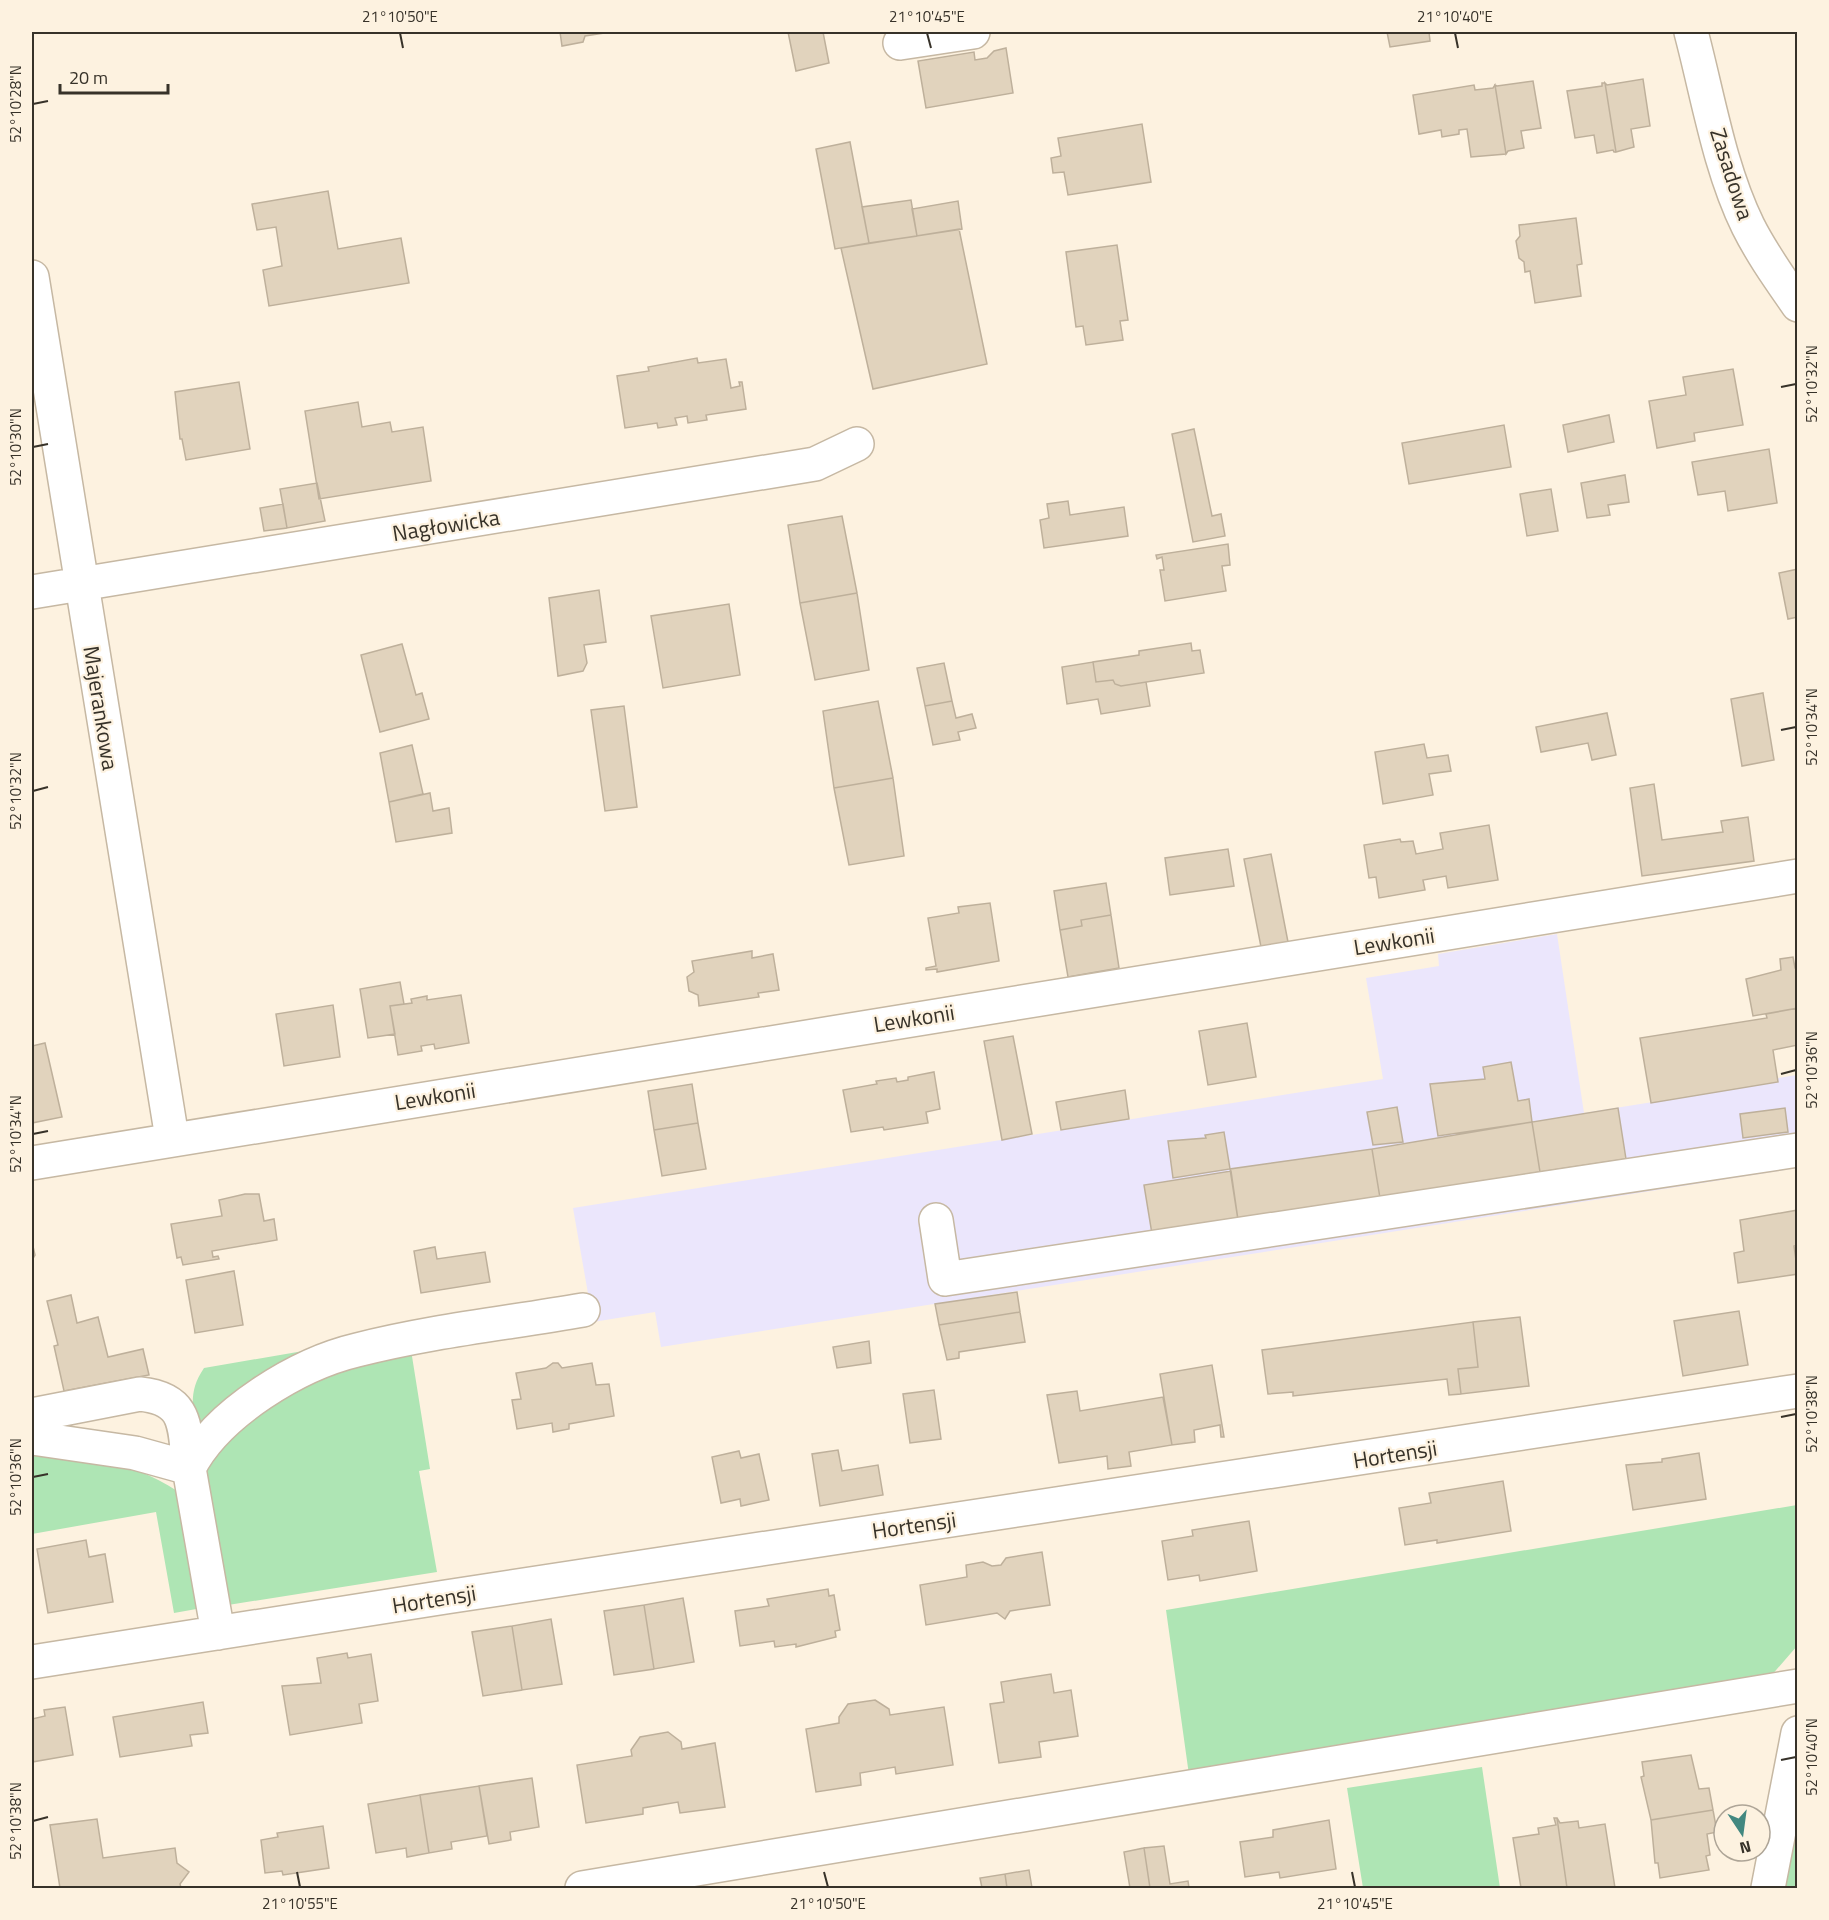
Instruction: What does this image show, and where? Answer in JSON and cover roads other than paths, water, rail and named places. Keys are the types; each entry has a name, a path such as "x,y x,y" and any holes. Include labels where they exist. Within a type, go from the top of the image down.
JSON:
{"street":[{"path":"900,43 973,32"},
{"name":"Zasadowa","path":"1691,32 1725,161 1747,224 1765,258 1797,305"},
{"name":"Majerankowa","path":"32,277 80,585 172,1138"},
{"name":"Nagłowicka","path":"32,592 815,464 857,444"},
{"name":"Lewkonii","path":"32,1163 172,1138 1797,876"},
{"path":"936,1220 945,1279 1797,1150"},
{"path":"189,1468 210,1436 246,1403 314,1366 355,1350 583,1310"},
{"name":"Hortensji","path":"32,1662 683,1559 1264,1474 1797,1392"},
{"path":"32,1415 140,1394 170,1401 183,1419 189,1468 218,1633"},
{"path":"32,1438 135,1454 189,1468"},
{"path":"582,1888 1797,1686"},
{"path":"1768,1888 1797,1733"}]}
